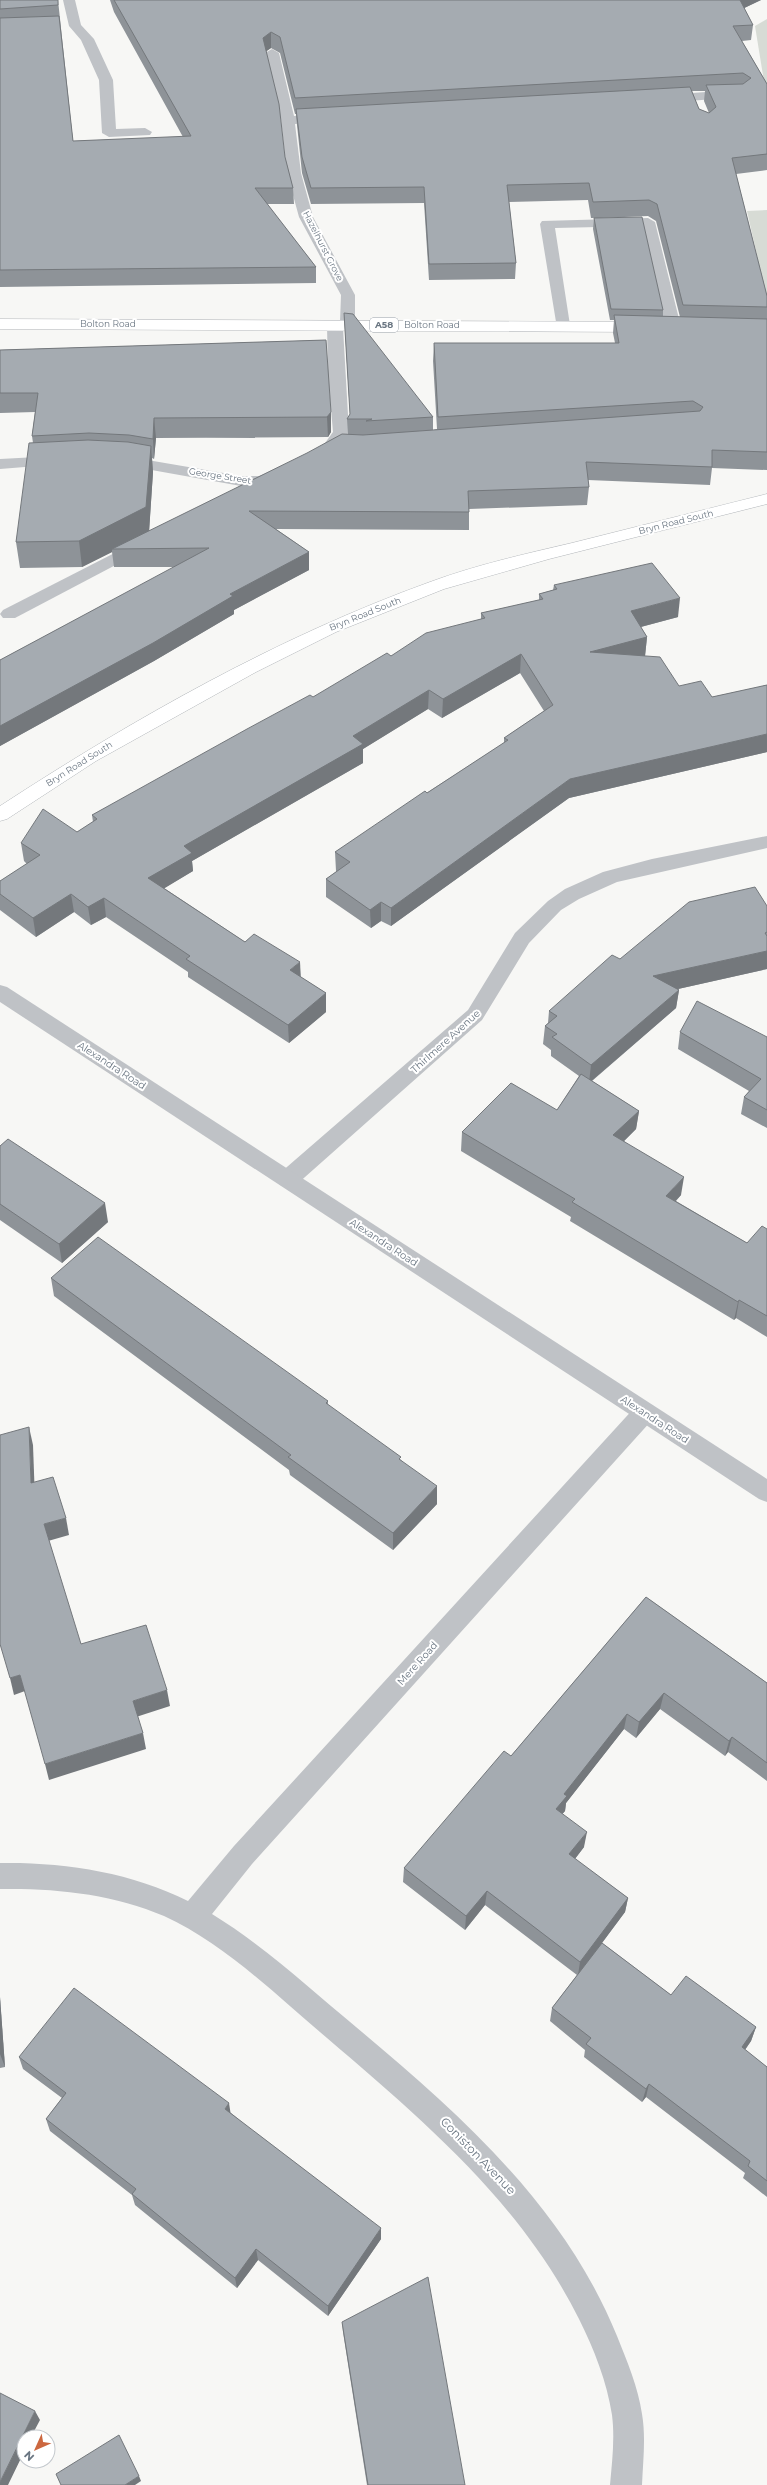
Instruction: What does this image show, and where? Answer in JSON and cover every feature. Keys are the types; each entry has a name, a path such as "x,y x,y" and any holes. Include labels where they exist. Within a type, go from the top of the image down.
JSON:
{"main road":[{"name":"Bolton Road","path":"0,324 562,325 689,328"},
{"name":"Bryn Road South","path":"0,815 89,756 250,668 330,628 438,584 551,553 767,499"}],"street":[{"path":"69,0 75,26 87,39 106,80 109,133 145,132"},
{"path":"60,26 75,26"},
{"name":"Hazelhurst Grove","path":"272,53 288,120 294,174 306,217 348,295 341,325"},
{"path":"647,100 741,94"},
{"path":"694,97 700,111"},
{"path":"288,120 344,117"},
{"path":"562,325 547,224 648,222 673,327"},
{"name":"George Street","path":"107,460 131,461 241,481 261,481 298,468 339,446 341,432 336,375 341,325"},
{"path":"0,464 68,460"},
{"path":"233,496 261,481"},
{"path":"9,614 156,537"},
{"name":"Thirlmere Avenue","path":"288,1179 475,1015 488,1000 508,959 522,938 557,903 576,890 622,872 767,842"},
{"name":"Alexandra Road","path":"0,992 767,1492"},
{"name":"Mere Road","path":"192,1917 243,1855 644,1413"},
{"name":"Coniston Avenue","path":"0,1876 26,1874 84,1881 134,1893 192,1917 257,1962 421,2099 508,2185 552,2241 585,2298 612,2359 626,2406 628,2453 626,2485"}],"shaded area":[{"path":"767,19 767,100 755,26"},
{"path":"767,210 767,300 747,211"}],"building":[{"path":"0,0 58,0 58,5 0,9"},
{"path":"114,0 740,0 753,25 733,26 767,84 767,154 732,158 767,296 767,307 683,305 657,204 649,200 593,202 589,183 507,185 516,263 429,264 424,187 311,188 302,157 296,109 690,87 699,109 709,113 716,107 706,85 743,84 751,78 743,73 295,98 280,37 271,32 263,38 279,104 285,157 293,188 255,188 316,267 0,270 0,18 59,16 73,141 191,136"},
{"path":"642,217 663,310 611,309 594,218"},
{"path":"344,313 353,314 433,417 366,421 372,419 347,419 350,414"},
{"path":"614,315 767,319 767,452 712,450 712,467 586,462 589,487 468,491 469,512 249,511 309,552 230,594 233,596 153,643 0,726 0,660 209,548 112,549 307,453 342,434 363,435 700,411 703,407 693,401 438,417 434,343 619,343"},
{"path":"326,340 331,412 327,417 154,418 153,439 129,435 89,433 32,436 38,393 0,393 0,350"},
{"path":"88,440 128,442 151,446 146,507 79,541 16,542 29,443"},
{"path":"652,563 680,598 631,611 647,637 590,652 660,657 679,686 701,681 712,697 767,685 767,734 570,779 391,908 381,902 370,910 326,879 350,862 335,852 425,791 427,793 508,740 504,738 553,705 521,654 443,699 429,690 353,736 363,744 184,846 192,853 148,878 245,942 254,934 300,962 290,970 326,993 288,1025 186,959 190,956 104,898 88,907 71,894 33,918 0,894 0,881 40,855 21,843 43,809 77,832 97,819 92,815 310,695 313,697 387,653 391,656 426,633 485,618 481,613 543,599 539,594 557,589 554,585"},
{"path":"755,887 767,906 767,932 765,933 767,936 767,951 653,976 679,990 591,1065 552,1037 557,1034 545,1026 557,1016 549,1011 612,955 620,959 689,902"},
{"path":"697,1001 767,1037 767,1110 744,1097 761,1079 680,1032"},
{"path":"581,1074 639,1111 613,1135 684,1177 666,1196 747,1243 762,1226 767,1229 767,1316 739,1300 738,1302 572,1202 575,1199 462,1132 511,1083 557,1110"},
{"path":"8,1139 105,1203 59,1244 0,1204 0,1146"},
{"path":"98,1237 328,1401 326,1403 401,1457 399,1459 437,1486 393,1533 288,1457 291,1455 51,1278"},
{"path":"29,1427 31,1483 53,1477 66,1518 44,1524 81,1644 146,1625 167,1690 133,1701 143,1733 45,1764 20,1675 10,1678 0,1644 0,1435"},
{"path":"646,1597 767,1683 767,1763 732,1737 729,1741 664,1693 639,1722 627,1714 564,1794 567,1796 556,1809 587,1832 569,1854 628,1898 580,1962 487,1891 466,1916 404,1868 504,1751 511,1756"},
{"path":"602,1943 671,1995 686,1976 756,2027 742,2047 767,2067 767,2181 748,2166 750,2161 649,2084 646,2089 586,2044 591,2038 552,2008"},
{"path":"74,1988 229,2103 225,2109 381,2228 328,2306 256,2249 235,2278 132,2194 136,2189 46,2119 66,2093 19,2057"},
{"path":"428,2277 465,2485 368,2485 342,2322"},
{"path":"0,2393 35,2411 26,2429 16,2429 16,2450 0,2482"},
{"path":"119,2435 139,2476 125,2485 61,2485 56,2474"}]}
